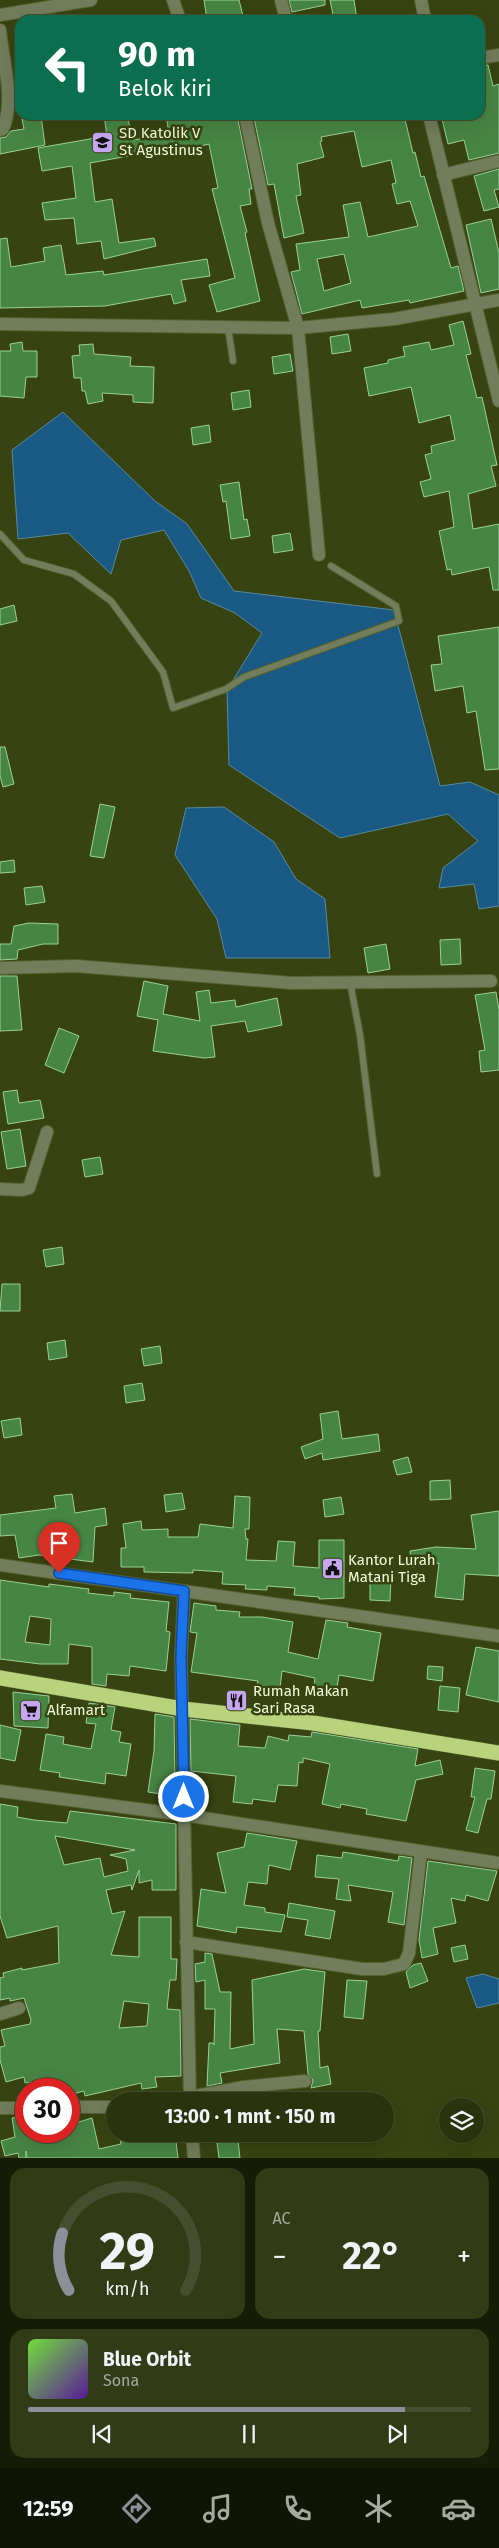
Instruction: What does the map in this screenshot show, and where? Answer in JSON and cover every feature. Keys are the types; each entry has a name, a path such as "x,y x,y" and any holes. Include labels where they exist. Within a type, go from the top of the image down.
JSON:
{"highway":[{"path":"0,1678 183,1709 313,1723 499,1753"}],"street":[{"path":"0,15 91,0"},
{"path":"173,0 178,15"},
{"path":"281,0 285,15"},
{"path":"422,0 424,15"},
{"path":"0,30 8,92 8,117 3,129 0,130"},
{"path":"485,57 499,55"},
{"path":"246,120 268,223 298,328 319,555"},
{"path":"430,120 499,401"},
{"path":"444,175 499,161"},
{"path":"0,324 298,328 394,319 499,300"},
{"path":"0,968 76,966 152,970 292,983 491,981"},
{"path":"0,1189 22,1190 30,1188 47,1132"},
{"path":"0,1565 499,1636"},
{"path":"184,1591 181,1656 190,2092"},
{"path":"0,1791 184,1815 421,1852 499,1862"},
{"path":"186,1942 362,1969 384,1969 404,1964 409,1953 421,1852"},
{"path":"0,2014 19,2008"},
{"path":"223,2092 244,2087 305,2081"},
{"path":"80,2107 106,2108"},
{"path":"0,2108 15,2108"},
{"path":"193,2142 194,2158"}],"lane":[{"path":"228,327 233,361"},
{"path":"0,534 24,560 74,574 111,601 159,666 173,708 226,689 244,677 399,621 396,606 331,566"},
{"path":"350,982 360,1035 377,1174"}],"water":[{"path":"63,412 155,501 187,524 234,591 394,610 440,786 470,782 499,795 499,906 479,909 474,884 439,888 443,868 478,841 448,814 340,838 229,765 227,690 262,633 235,613 201,598 189,571 164,530 121,540 111,574 68,533 18,539 12,450"},
{"path":"224,807 274,842 296,879 325,899 330,958 226,958 217,919 175,855 186,808"},
{"path":"483,1974 499,1979 499,2003 477,2008 466,1978"}],"building":[{"path":"204,0 239,0 243,15 206,15"},
{"path":"289,0 325,0 325,5 292,12"},
{"path":"330,0 354,0 356,15 333,15"},
{"path":"485,65 488,65 493,86 499,84 499,153 469,160 464,140 448,144 442,120 485,120"},
{"path":"22,120 42,120 45,145 0,154 0,138 6,137 11,131 24,129"},
{"path":"105,120 128,120 133,140 169,134 167,120 238,120 252,189 249,189 251,204 240,206 260,301 217,312 209,285 235,278 212,189 218,188 209,144 178,152 145,155 145,153 90,163 95,202 112,199 119,243 154,238 156,246 104,259 101,241 77,244 74,218 45,220 42,203 76,198 72,166 42,171 38,148 107,136"},
{"path":"254,120 405,120 413,153 415,152 421,177 424,176 451,268 458,266 464,291 410,303 409,300 362,308 360,300 302,314 291,272 300,270 296,244 349,237 343,205 360,202 368,237 418,226 410,201 397,204 392,184 396,183 391,160 362,167 354,131 321,137 322,141 320,142 324,157 297,164 301,195 296,196 304,233 284,238 274,184 268,185","holes":["344,254 351,283 324,291 317,259"]},
{"path":"499,169 499,189 494,190 499,207 484,211 474,176"},
{"path":"491,219 499,253 499,289 481,293 466,225"},
{"path":"7,238 11,267 45,261 43,248 61,245 66,275 103,271 104,275 207,259 210,276 181,280 186,301 174,304 171,294 105,306 0,308 0,239"},
{"path":"463,321 471,354 466,355 477,398 482,397 497,465 491,466 496,486 468,494 473,529 499,524 499,590 493,590 489,567 452,575 451,569 447,570 439,531 454,527 449,491 424,497 420,482 431,479 425,455 432,453 431,446 455,440 450,415 419,423 411,387 369,396 364,368 388,363 388,360 405,356 403,347 429,342 431,350 454,345 449,325"},
{"path":"348,334 351,351 332,354 330,337"},
{"path":"22,342 23,351 37,351 37,377 26,377 24,398 0,396 0,351 11,351 10,344"},
{"path":"93,344 94,354 131,357 130,366 154,367 153,403 133,402 133,395 102,393 103,401 88,404 85,391 82,391 81,378 74,378 72,356 80,355 79,345"},
{"path":"290,354 293,371 274,374 272,357"},
{"path":"249,390 251,407 233,410 231,393"},
{"path":"209,425 211,442 193,445 191,428"},
{"path":"239,482 244,520 247,519 250,536 231,539 226,501 223,502 220,485"},
{"path":"290,533 293,550 274,553 272,536"},
{"path":"14,605 17,621 0,625 0,609"},
{"path":"499,627 499,769 485,770 476,711 467,713 463,686 435,691 431,665 442,664 438,636"},
{"path":"0,747 5,747 14,784 3,787 0,776"},
{"path":"100,804 115,807 104,858 90,856"},
{"path":"14,860 15,872 0,873 0,862"},
{"path":"42,886 45,902 26,905 24,888"},
{"path":"29,923 58,924 58,944 43,944 18,950 17,959 0,960 0,944 11,944 14,926"},
{"path":"460,939 461,964 441,965 440,940"},
{"path":"386,944 390,969 368,973 364,948"},
{"path":"0,976 17,976 22,1030 0,1031"},
{"path":"144,981 168,986 163,1014 200,1021 196,992 209,990 211,1003 235,1000 236,1007 277,998 282,1025 248,1032 245,1021 211,1026 215,1057 204,1058 153,1051 158,1020 137,1016"},
{"path":"496,992 499,1010 499,1070 481,1072 479,1051 485,1050 475,995"},
{"path":"59,1028 79,1036 64,1073 45,1065"},
{"path":"17,1090 19,1103 40,1100 44,1118 8,1124 3,1092"},
{"path":"20,1129 26,1166 7,1169 1,1132"},
{"path":"100,1157 103,1174 85,1177 82,1160"},
{"path":"62,1247 64,1264 46,1267 43,1250"},
{"path":"2,1284 20,1284 20,1311 0,1311"},
{"path":"65,1340 67,1357 49,1360 47,1343"},
{"path":"160,1346 162,1363 144,1366 141,1349"},
{"path":"142,1383 145,1400 126,1403 124,1386"},
{"path":"338,1411 342,1439 378,1434 380,1451 323,1460 322,1453 305,1459 301,1447 323,1439 320,1414"},
{"path":"20,1418 22,1435 4,1438 1,1421"},
{"path":"408,1457 412,1472 397,1475 393,1461"},
{"path":"450,1480 451,1499 430,1500 430,1481"},
{"path":"182,1493 185,1509 166,1512 164,1495"},
{"path":"72,1494 75,1513 105,1508 107,1525 95,1527 93,1562 39,1555 19,1558 15,1535 0,1536 0,1515 56,1508 54,1496"},
{"path":"235,1496 250,1497 249,1529 245,1529 246,1539 248,1539 246,1560 276,1561 278,1541 295,1542 293,1566 319,1568 319,1540 344,1540 344,1598 319,1599 319,1597 294,1595 295,1588 267,1586 267,1590 245,1589 246,1585 222,1584 223,1572 193,1570 193,1573 144,1572 144,1567 121,1567 121,1548 126,1548 123,1524 141,1521 142,1530 168,1529 168,1537 198,1537 200,1524 233,1528"},
{"path":"341,1497 344,1514 325,1517 323,1500"},
{"path":"499,1511 499,1576 465,1574 463,1600 435,1597 439,1563 412,1567 410,1551 436,1547 476,1549 471,1515"},
{"path":"370,1577 391,1577 390,1601 370,1600"},
{"path":"0,1580 49,1587 49,1584 89,1589 88,1593 114,1596 114,1592 131,1594 130,1598 169,1602 166,1631 170,1632 166,1671 130,1666 129,1676 107,1674 106,1686 92,1684 92,1647 69,1644 68,1664 40,1664 0,1659","holes":["30,1616 51,1619 50,1645 25,1642"]},
{"path":"194,1603 216,1606 216,1610 240,1612 239,1617 262,1617 293,1622 288,1652 318,1659 326,1620 348,1623 347,1627 381,1633 373,1681 339,1675 336,1694 313,1691 315,1678 282,1671 280,1688 257,1685 258,1681 191,1672 197,1633 190,1632"},
{"path":"476,1647 499,1651 499,1702 466,1695"},
{"path":"428,1666 443,1667 442,1681 427,1679"},
{"path":"440,1686 460,1688 458,1712 438,1710"},
{"name":"Alfamart","path":"13,1692 49,1696 48,1728 14,1726"},
{"path":"89,1703 115,1707 111,1730 121,1732 119,1742 131,1744 126,1776 106,1773 105,1784 59,1777 60,1773 40,1770 46,1734 64,1737 63,1744 91,1749 96,1724 86,1723"},
{"path":"155,1714 174,1717 174,1796 148,1792 154,1751"},
{"path":"190,1719 240,1725 238,1746 265,1748 268,1736 288,1741 289,1735 311,1737 312,1732 418,1749 415,1766 440,1760 443,1774 416,1780 406,1821 366,1814 367,1809 341,1804 340,1808 322,1804 330,1764 303,1758 303,1763 299,1762 297,1786 278,1785 275,1802 253,1799 252,1804 233,1802 236,1776 191,1771"},
{"path":"0,1725 21,1730 15,1761 0,1758"},
{"path":"475,1768 495,1771 491,1799 487,1799 478,1833 466,1830 475,1797 471,1797"},
{"path":"0,1804 18,1807 17,1817 34,1820 67,1823 70,1811 176,1824 176,1890 152,1890 152,1880 139,1883 139,1870 132,1890 131,1885 106,1890 112,1914 125,1911 111,1955 139,1957 139,1917 171,1917 171,1959 177,1959 176,1980 170,1980 167,2009 180,2010 181,2076 155,2077 157,2087 142,2089 141,2083 85,2096 84,2091 80,2092 80,2078 24,2077 6,2082 0,2060 0,2047 5,2046 1,2030 30,2024 31,2020 24,1998 10,2001 10,1998 0,2000 0,1978 4,1977 3,1973 22,1968 22,1970 59,1963 58,1926 7,1938 0,1916","holes":["55,1836 135,1850 110,1855 126,1859 128,1871 104,1877 100,1858 64,1865","124,2001 149,2004 147,2026 119,2028"]},
{"path":"247,1833 297,1841 290,1870 269,1865 267,1884 248,1882 244,1905 265,1908 265,1912 285,1915 281,1932 237,1927 236,1933 197,1926 201,1889 226,1893 217,1853 244,1847"},
{"path":"343,1852 398,1861 399,1856 412,1858 404,1925 388,1922 393,1892 348,1885 351,1901 336,1899 339,1879 315,1877 317,1855 342,1858"},
{"path":"428,1861 497,1871 488,1901 466,1895 465,1901 451,1898 456,1923 433,1928 438,1954 422,1958 419,1940"},
{"path":"289,1903 335,1911 330,1939 305,1935 308,1920 287,1917"},
{"path":"465,1945 468,1959 454,1962 451,1948"},
{"path":"205,1953 212,1954 220,1992 231,1992 230,2049 254,2044 252,1980 304,1969 325,1972 320,2031 318,2031 320,2068 328,2066 331,2084 311,2088 313,2080 308,2074 304,2031 277,2029 280,2063 220,2073 222,2083 207,2086 209,2043 214,2045 215,2009 205,2009 205,1980 196,1982 195,1964 205,1962"},
{"path":"421,1963 428,1981 410,1988 406,1972 413,1965"},
{"path":"347,1980 367,1981 363,2019 344,2017"},
{"path":"12,2118 15,2118 15,2137"},
{"path":"92,2118 99,2149 121,2144 121,2142 176,2142 178,2158 27,2158 26,2151 26,2158 19,2158 18,2153 5,2156 1,2141 15,2137 15,2143 80,2143 80,2122"},
{"path":"238,2142 240,2158 219,2158 217,2143"}],"place":[{"name":"SD Katolik V St Agustinus","path":"103,142"},
{"name":"Kantor Lurah Matani Tiga","path":"332,1569"},
{"name":"Rumah Makan Sari Rasa","path":"237,1700"},
{"name":"Alfamart","path":"31,1710"}],"route":[{"path":"59,1573 184,1591 181,1656 184,1797"}]}
